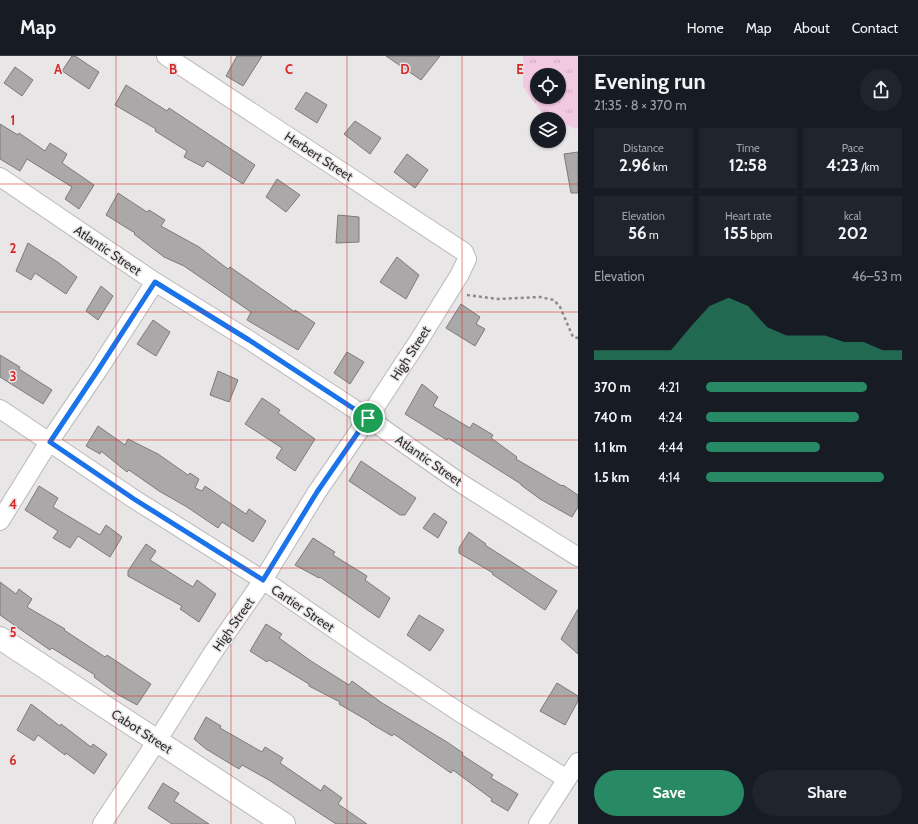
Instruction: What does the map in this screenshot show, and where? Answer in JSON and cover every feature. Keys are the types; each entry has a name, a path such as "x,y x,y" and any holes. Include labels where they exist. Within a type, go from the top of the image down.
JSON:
{"street":[{"name":"Herbert Street","path":"166,56 458,248 466,254 467,261"},
{"name":"Atlantic Street","path":"0,177 155,282 249,340 368,418 462,484 578,557"},
{"name":"High Street","path":"102,824 212,654 263,580 317,492 368,418 453,286 467,261"},
{"path":"0,521 155,282"},
{"name":"Cartier Street","path":"0,409 134,499 263,580 458,712 567,779"},
{"name":"Cabot Street","path":"0,638 284,824"},
{"path":"538,824 578,762"}],"path":[{"path":"453,286 467,295 477,297 498,299 540,296 554,300 560,307 573,337 578,338"}],"green space":[{"path":"523,56 578,56 578,128 576,129 566,125 566,112 541,112 535,104 566,104 566,68 530,68 530,97 523,87"}],"building":[{"path":"72,56 75,56 99,72 89,89 62,71"},
{"path":"237,56 262,56 243,86 226,76"},
{"path":"386,56 440,56 421,80"},
{"path":"15,67 33,80 22,96 4,83"},
{"path":"126,85 167,111 169,108 255,165 243,184 207,161 203,167 184,157 187,151 155,131 156,129 115,105"},
{"path":"306,92 327,105 317,123 295,109"},
{"path":"355,121 381,138 370,154 344,134"},
{"path":"0,124 18,135 19,133 45,151 50,143 67,154 62,163 94,185 79,209 65,199 72,187 27,159 20,171 0,159"},
{"path":"578,152 578,193 571,193 564,154"},
{"path":"407,154 428,170 415,188 394,172"},
{"path":"277,179 300,195 286,212 266,197"},
{"path":"118,193 147,212 149,210 165,220 161,226 199,247 228,269 230,267 295,312 295,310 315,323 298,350 247,320 251,312 184,266 164,257 134,234 135,233 106,215"},
{"path":"338,215 359,217 359,242 336,243"},
{"path":"28,243 59,263 77,277 66,294 35,273 31,280 16,271"},
{"path":"397,257 419,275 406,299 380,282"},
{"path":"101,286 113,296 98,320 86,311"},
{"path":"461,304 480,317 476,324 485,329 475,346 446,328"},
{"path":"153,320 170,332 156,356 137,344"},
{"path":"347,352 364,362 350,384 334,373"},
{"path":"0,355 20,367 19,369 52,390 43,404 0,377"},
{"path":"218,371 238,380 229,402 210,395"},
{"path":"422,384 438,397 433,406 470,428 473,423 493,435 491,438 517,457 516,459 578,495 578,507 572,517 540,499 521,484 448,438 447,440 405,414"},
{"path":"262,398 280,410 278,413 315,439 295,471 276,458 282,448 245,424"},
{"path":"98,426 125,445 128,439 158,454 188,475 190,473 199,479 195,488 202,491 205,486 246,514 249,509 266,521 253,542 222,522 218,528 187,507 159,491 129,470 127,472 101,451 100,454 86,446"},
{"path":"361,461 416,498 405,515 400,515 349,481"},
{"path":"39,486 58,498 53,507 100,535 106,525 122,537 110,557 78,536 70,548 53,538 58,531 25,510"},
{"path":"434,513 447,522 438,538 423,528"},
{"path":"469,532 486,544 485,545 557,591 545,610 492,574 493,573 459,553 459,548"},
{"path":"313,538 335,552 333,555 367,576 365,580 390,598 379,618 320,577 319,578 295,565"},
{"path":"146,544 156,551 150,560 193,587 197,580 216,594 199,622 180,609 182,606 128,576 128,571"},
{"path":"0,582 16,594 19,589 32,599 27,607 65,629 64,630 105,657 107,655 151,684 137,705 117,694 94,677 95,675 52,648 50,650 0,615"},
{"path":"578,609 578,654 561,639"},
{"path":"419,615 444,630 430,651 407,635"},
{"path":"266,624 282,634 279,638 311,661 349,685 352,681 382,703 447,742 463,753 462,755 493,775 491,778 518,794 508,811 491,801 492,799 453,770 451,773 394,734 392,736 339,704 340,702 309,686 309,684 269,660 267,662 250,651"},
{"path":"557,683 578,696 578,701 565,725 540,711"},
{"path":"31,704 60,726 61,724 91,747 93,744 107,754 94,774 66,753 65,755 38,735 34,741 17,730"},
{"path":"206,717 221,726 220,728 262,752 265,747 283,758 280,763 321,791 324,785 342,798 338,804 367,824 336,824 269,780 242,765 239,769 206,749 194,739"},
{"path":"163,783 179,793 174,801 209,824 172,824 148,808"}],"route":[{"path":"155,282 249,340 368,418 317,492 263,580 134,499 50,442 155,282"}]}
